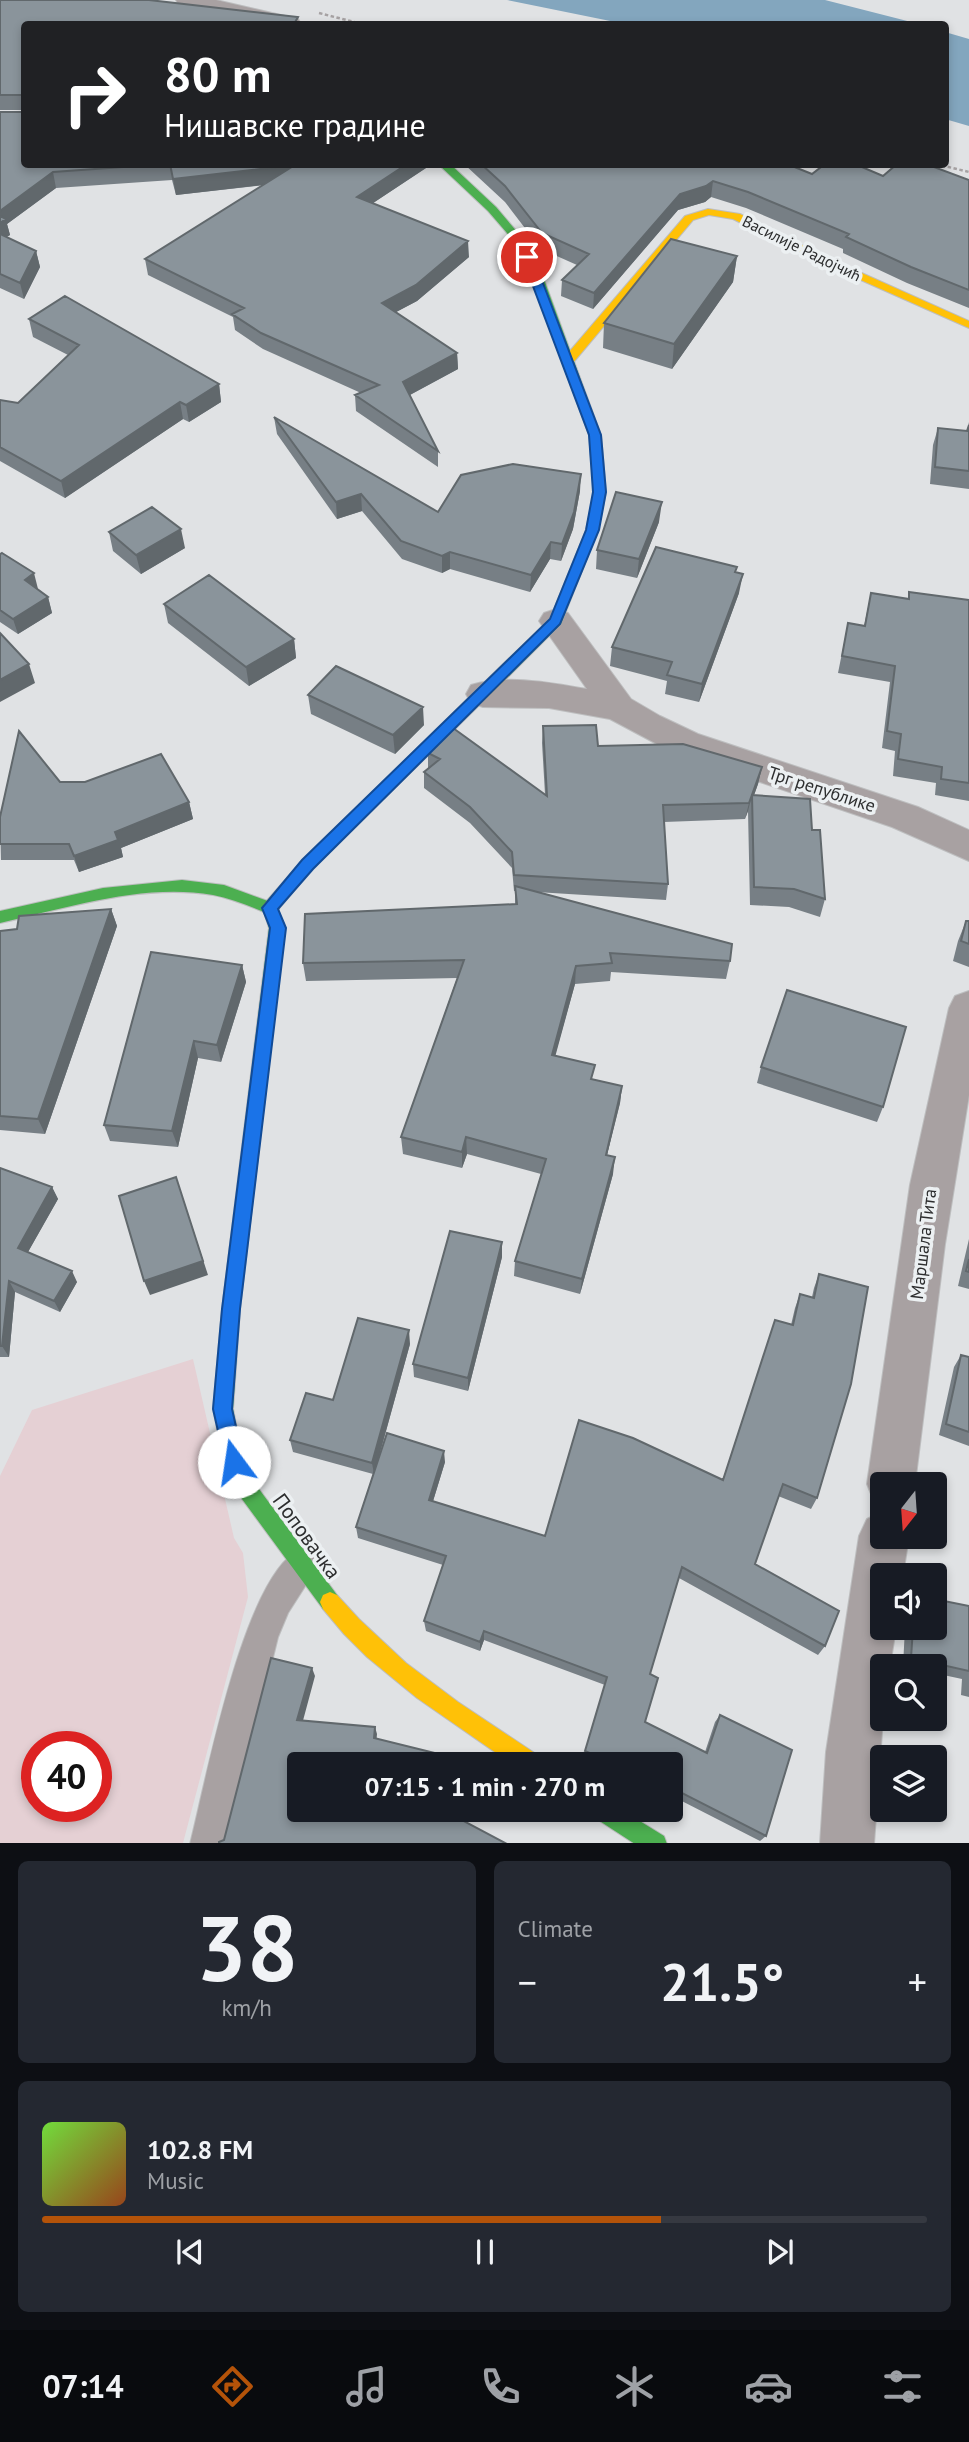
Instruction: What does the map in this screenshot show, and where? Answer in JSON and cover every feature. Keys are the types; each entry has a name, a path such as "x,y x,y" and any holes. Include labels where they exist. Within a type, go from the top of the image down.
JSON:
{"street":[{"path":"187,0 277,21"},
{"path":"0,917 100,897 157,889 207,887 270,908 307,865 556,621 592,530 600,492 595,435 536,274 519,240 492,209 447,168"},
{"name":"Василије Радојчић","path":"568,360 689,218 708,212 736,216 822,259 969,326"},
{"name":"Трг републике","path":"556,621 619,708 685,743 836,792 969,846"},
{"path":"483,694 549,695 619,708"},
{"name":"Поповачка","path":"270,908 278,928 231,1309 223,1409 227,1435 239,1472 300,1566 349,1626 415,1684 514,1752"},
{"name":"Маршала Тита","path":"893,1472 935,1152 952,1069 969,1007"},
{"path":"847,1843 852,1752 882,1549"},
{"path":"622,1822 656,1843"}],"lane":[{"path":"208,1843 261,1637 275,1602 300,1566"}],"path":[{"path":"949,167 969,172"}],"shaded area":[{"path":"193,1359 234,1538 243,1553 248,1597 183,1843 0,1843 0,1476 32,1410"}],"water":[{"path":"507,0 825,0 907,21 610,21"},
{"path":"949,33 969,39 969,126 949,120"}],"building":[{"path":"0,0 149,0 298,17 296,21 21,21 21,95 0,95"},
{"path":"0,112 21,112 21,168 109,168 53,172 0,211"},
{"path":"171,168 269,168 173,179"},
{"path":"290,168 401,168 357,197 468,241 416,285 382,303 457,353 403,382 438,451 355,395 379,385 261,333 232,314 244,308 145,259"},
{"path":"485,168 797,168 812,174 820,168 864,168 883,176 892,168 937,168 969,180 969,290 846,237 849,234 748,192 713,181 680,194 594,293 562,280 589,254 542,233 505,186"},
{"path":"0,234 36,251 20,283 0,274"},
{"path":"671,239 737,256 674,344 604,323"},
{"path":"65,296 219,384 186,405 180,402 61,481 0,447 0,400 18,403 79,345 29,319"},
{"path":"274,417 438,512 461,475 513,464 581,474 574,512 562,544 551,542 531,575 450,552 442,556 401,541 361,494 336,502"},
{"path":"969,425 969,471 935,467 938,428 967,431"},
{"path":"616,492 662,502 639,559 597,550"},
{"path":"152,507 181,529 136,555 109,532"},
{"path":"656,547 737,567 735,572 743,574 702,684 667,675 672,662 612,647"},
{"path":"2,553 34,573 25,580 48,597 13,619 0,610"},
{"path":"209,575 294,639 246,667 164,604"},
{"path":"909,592 969,600 969,783 941,779 942,767 898,759 901,734 887,731 895,666 842,656 848,623 865,626 871,593 909,599"},
{"path":"0,633 29,664 0,680"},
{"path":"336,666 423,707 393,735 308,695"},
{"path":"596,725 598,746 683,744 762,767 749,803 663,805 668,884 514,875 512,852 470,807 424,772 440,759 428,753 453,728 547,796 543,726"},
{"path":"19,731 60,782 85,782 161,754 189,802 115,832 118,840 74,856 69,844 0,844 0,817"},
{"path":"752,795 810,799 812,830 820,830 825,899 794,889 754,887"},
{"path":"515,886 732,944 730,961 610,953 612,963 576,966 552,1055 595,1065 591,1079 622,1086 606,1155 615,1157 582,1279 515,1261 546,1159 466,1137 462,1152 401,1137 464,960 303,963 305,914 517,904"},
{"path":"111,909 38,1119 0,1116 0,931 17,929 19,916"},
{"path":"966,921 969,921 969,944 961,941"},
{"path":"151,952 242,965 217,1045 194,1041 172,1131 104,1125"},
{"path":"787,990 906,1027 883,1107 761,1067"},
{"path":"0,1168 52,1187 18,1248 72,1271 54,1301 9,1281 2,1346 0,1346"},
{"path":"176,1177 203,1261 144,1281 119,1196"},
{"path":"450,1231 502,1242 468,1378 413,1364"},
{"path":"819,1274 868,1287 851,1384 817,1498 783,1484 755,1564 839,1611 825,1646 682,1567 650,1674 658,1678 645,1722 707,1753 720,1715 792,1750 766,1836 683,1794 683,1752 585,1751 607,1677 484,1631 480,1642 424,1621 446,1556 356,1527 387,1433 444,1451 429,1500 545,1536 579,1420 633,1438 723,1480 775,1320 793,1325 800,1294 814,1298"},
{"path":"358,1318 409,1330 372,1463 290,1440 306,1393 333,1400"},
{"path":"961,1355 969,1357 969,1432 946,1424"},
{"path":"947,1602 969,1606 969,1671 947,1666 947,1654 911,1654 912,1640 947,1640"},
{"path":"271,1658 312,1668 297,1720 375,1727 374,1738 431,1752 287,1752 287,1822 465,1822 505,1843 219,1843 224,1840"}],"traffic: fast":[{"path":"447,168 492,209 519,240 536,274 595,435 600,492 592,530 556,621 504,672"},
{"path":"0,917 103,894 182,886 216,889 270,908"},
{"path":"270,908 277,928 231,1309 223,1409 234,1462 249,1492 330,1602"},
{"path":"622,1822 654,1843"}],"traffic: slow":[{"path":"568,361 689,218 708,212 736,216 822,259 969,325"},
{"path":"270,908 307,865 504,672"},
{"path":"330,1602 351,1627 399,1670 450,1710 513,1752"}],"route":[{"path":"234,1462 223,1409 231,1309 278,928 270,908 307,865 556,621 592,530 600,492 595,435 536,274 527,257"}]}
